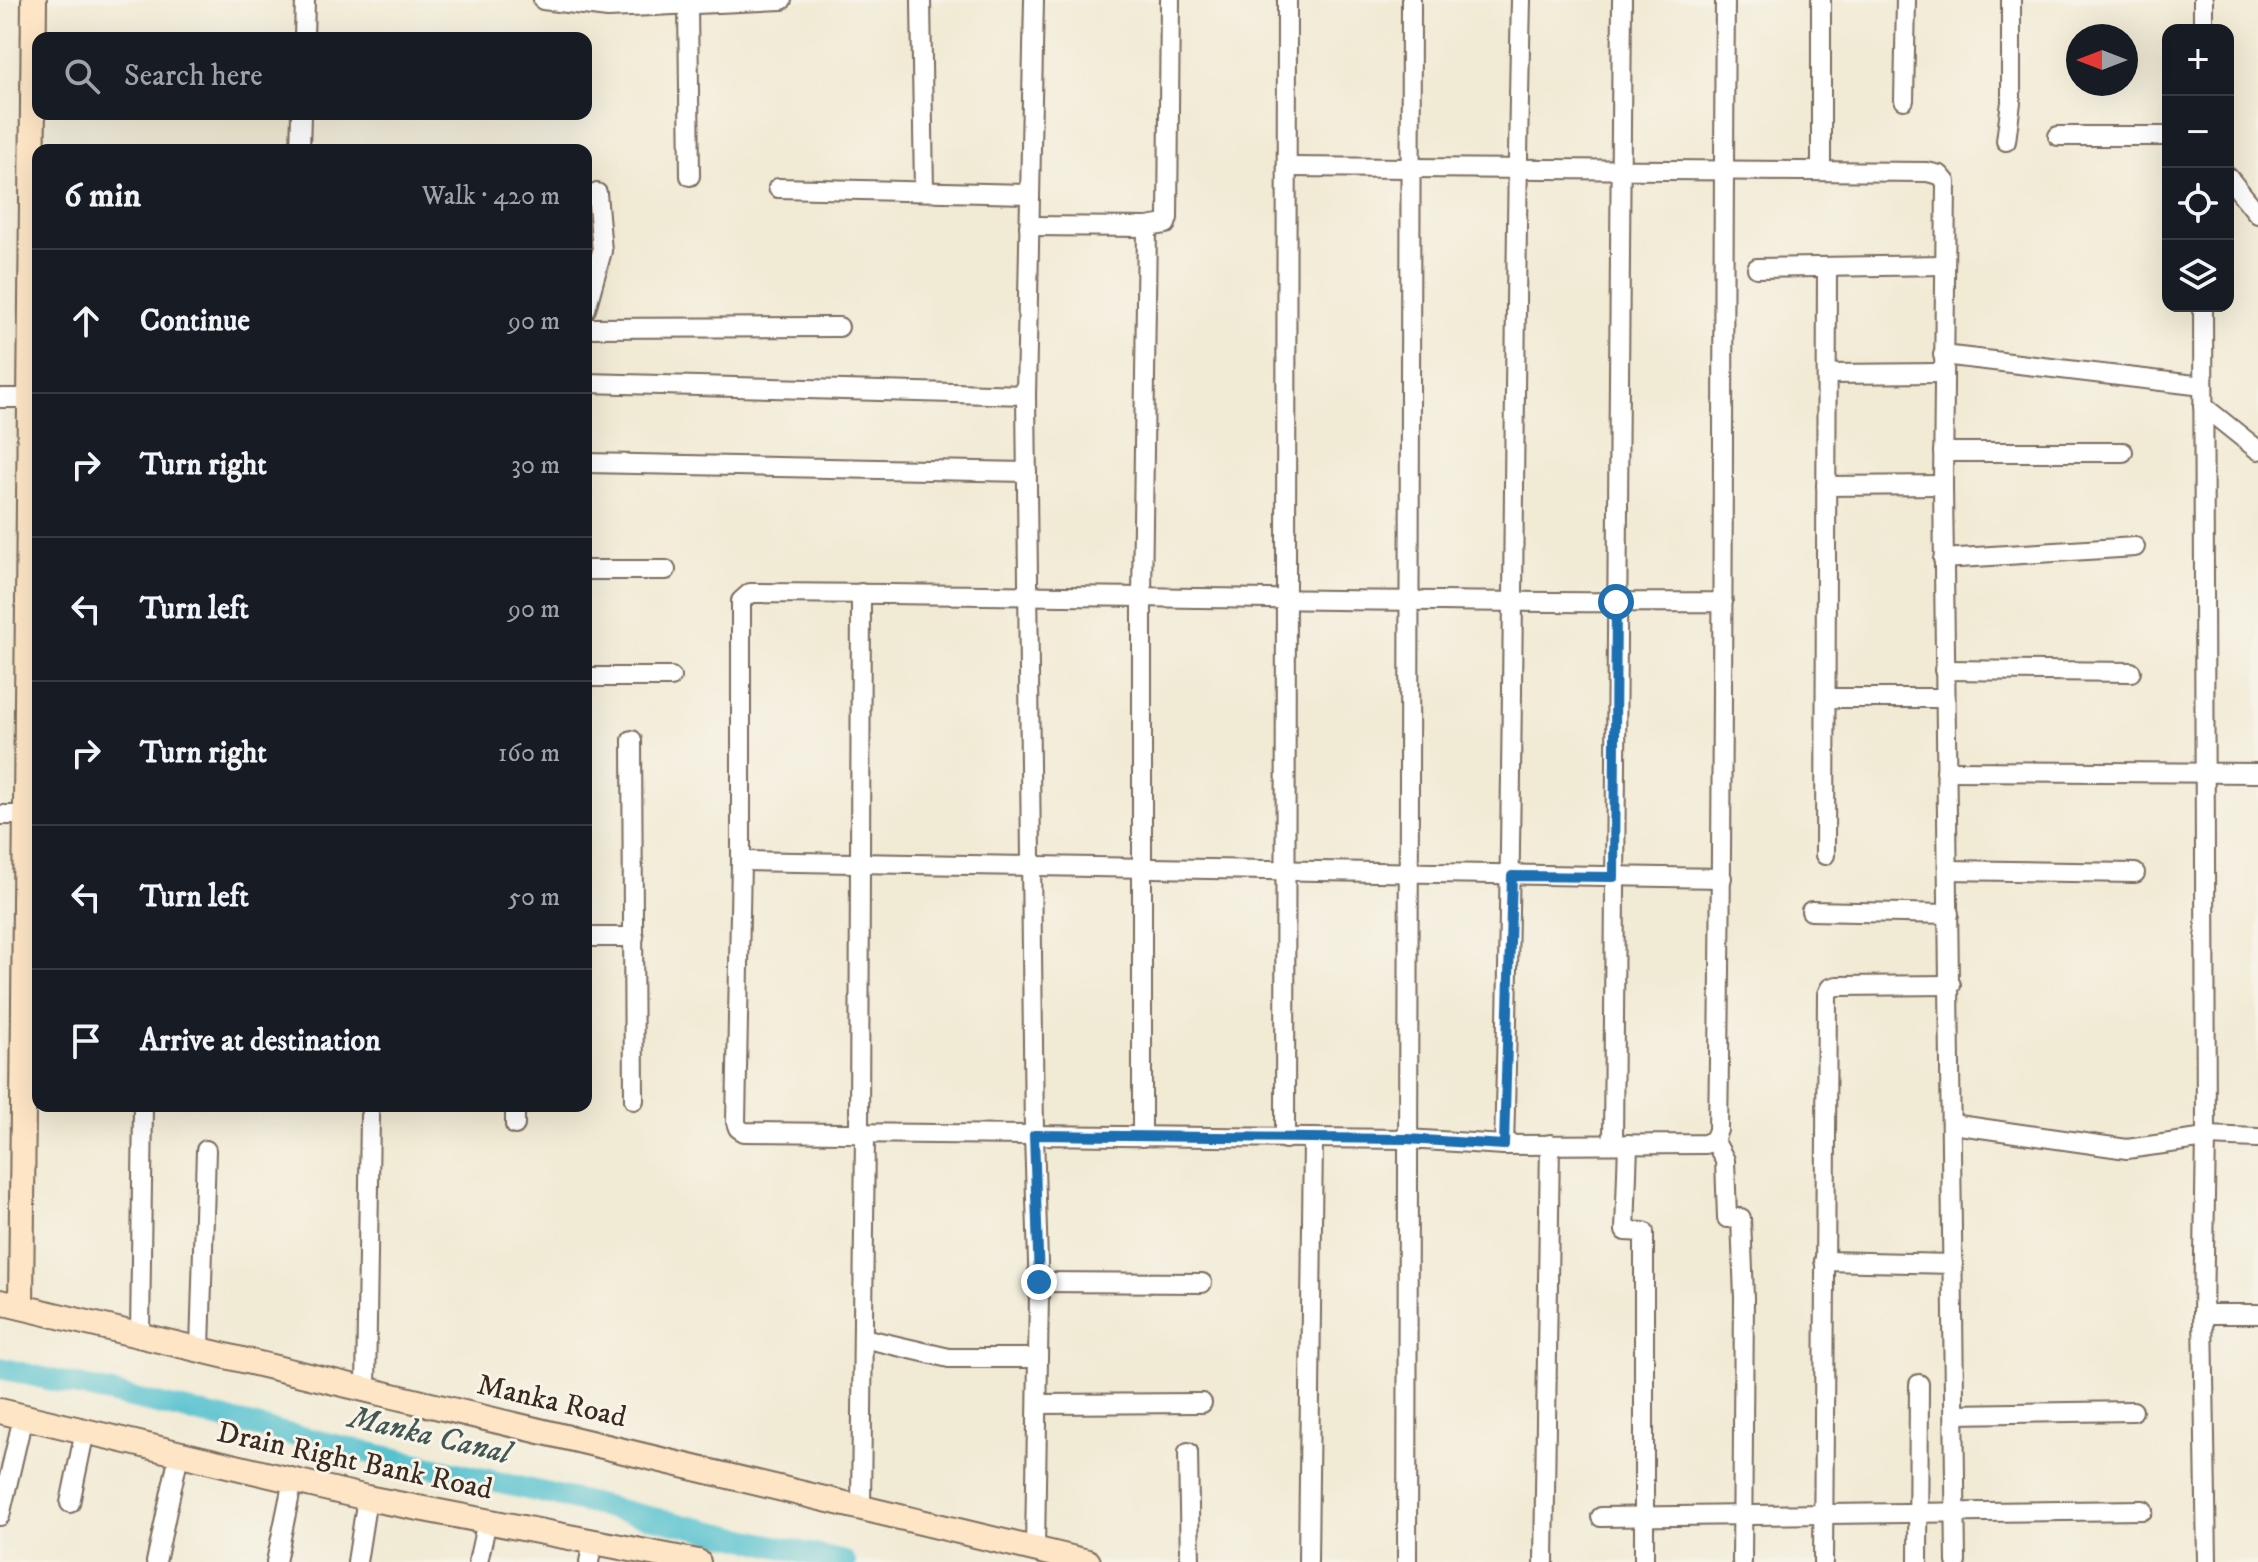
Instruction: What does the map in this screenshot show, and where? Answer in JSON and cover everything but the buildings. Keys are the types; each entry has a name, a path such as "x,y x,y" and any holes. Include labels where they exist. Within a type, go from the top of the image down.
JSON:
{"street":[{"path":"34,0 34,32"},
{"path":"304,32 305,0"},
{"path":"543,0 688,5 782,0"},
{"path":"921,0 924,191"},
{"path":"1034,0 1026,395 1034,1135 1039,1282 1035,1549"},
{"path":"1029,226 1147,227 1166,224 1170,0"},
{"path":"1285,1139 1287,0"},
{"path":"1407,1562 1411,0"},
{"path":"1504,1145 1512,876 1521,0"},
{"path":"1622,0 1614,877 1625,1231 1644,1232 1644,1562"},
{"path":"1723,602 750,593 741,601 738,1128 744,1132 1407,1139 1504,1145 1705,1144 1714,1140 1718,1130 1722,878 1723,602 1724,170 1725,0"},
{"path":"1821,0 1821,171"},
{"path":"1904,100 1906,0"},
{"path":"2006,141 2011,102 2011,0"},
{"path":"2203,0 2203,24"},
{"path":"688,5 690,176"},
{"path":"34,120 34,144"},
{"path":"300,144 301,120"},
{"path":"2058,136 2162,136"},
{"path":"1287,167 1927,172 1940,175 1946,182 1942,364 1944,698 1951,985 1956,1562"},
{"path":"2234,184 2258,214"},
{"path":"778,188 1030,194"},
{"path":"592,287 602,251 597,193"},
{"path":"1142,1137 1142,597 1147,227"},
{"path":"1757,268 1944,265"},
{"path":"1825,855 1827,267"},
{"path":"2203,312 2206,1137 2203,1314 2207,1562"},
{"path":"592,328 839,327"},
{"path":"1827,374 1942,364 2203,386"},
{"path":"11,1304 26,815 32,379"},
{"path":"592,383 1026,395"},
{"path":"0,398 30,398"},
{"path":"2203,406 2258,450"},
{"path":"1943,452 2123,452"},
{"path":"592,463 1027,472"},
{"path":"1826,486 1943,485"},
{"path":"1943,559 2135,547"},
{"path":"592,570 666,570"},
{"path":"861,593 861,1507"},
{"path":"1944,670 2131,672"},
{"path":"592,677 671,677"},
{"path":"1827,698 1944,698"},
{"path":"632,740 634,1100"},
{"path":"1946,771 2258,773"},
{"path":"0,815 26,815"},
{"path":"741,861 1722,878"},
{"path":"1948,870 2135,873"},
{"path":"1811,911 1949,914"},
{"path":"592,937 634,937"},
{"path":"1823,1562 1827,994 1830,988 1837,986 1951,985"},
{"path":"140,1335 143,1112"},
{"path":"366,1389 370,1116"},
{"path":"1952,1124 2127,1149 2206,1137 2258,1138"},
{"path":"1308,1562 1313,1139"},
{"path":"1714,1140 1725,1160 1727,1218 1741,1218 1744,1298 1742,1562"},
{"path":"1544,1562 1550,1144"},
{"path":"200,1349 206,1150"},
{"path":"1824,1261 1953,1264"},
{"path":"1039,1282 1202,1283"},
{"name":"Manka Road","path":"11,1304 1088,1562"},
{"path":"2203,1314 2258,1314"},
{"path":"863,1338 949,1358 1038,1358"},
{"path":"1918,1562 1919,1384"},
{"path":"1038,1404 1202,1403"},
{"path":"1955,1414 2133,1411"},
{"path":"0,1516 12,1414"},
{"name":"Drain Right Bank Road","path":"12,1414 367,1498 487,1521 591,1552 687,1560"},
{"path":"70,1503 85,1431"},
{"path":"1188,1452 1190,1562"},
{"path":"156,1562 179,1454"},
{"path":"276,1562 293,1480"},
{"path":"357,1562 367,1498"},
{"path":"1601,1517 2143,1510"},
{"path":"478,1562 487,1521"}],"waterway":[{"name":"Manka Canal","path":"0,1368 845,1562"}],"route":[{"path":"1039,1282 1034,1135 1407,1139 1504,1145 1512,876 1614,877 1616,602"}]}
